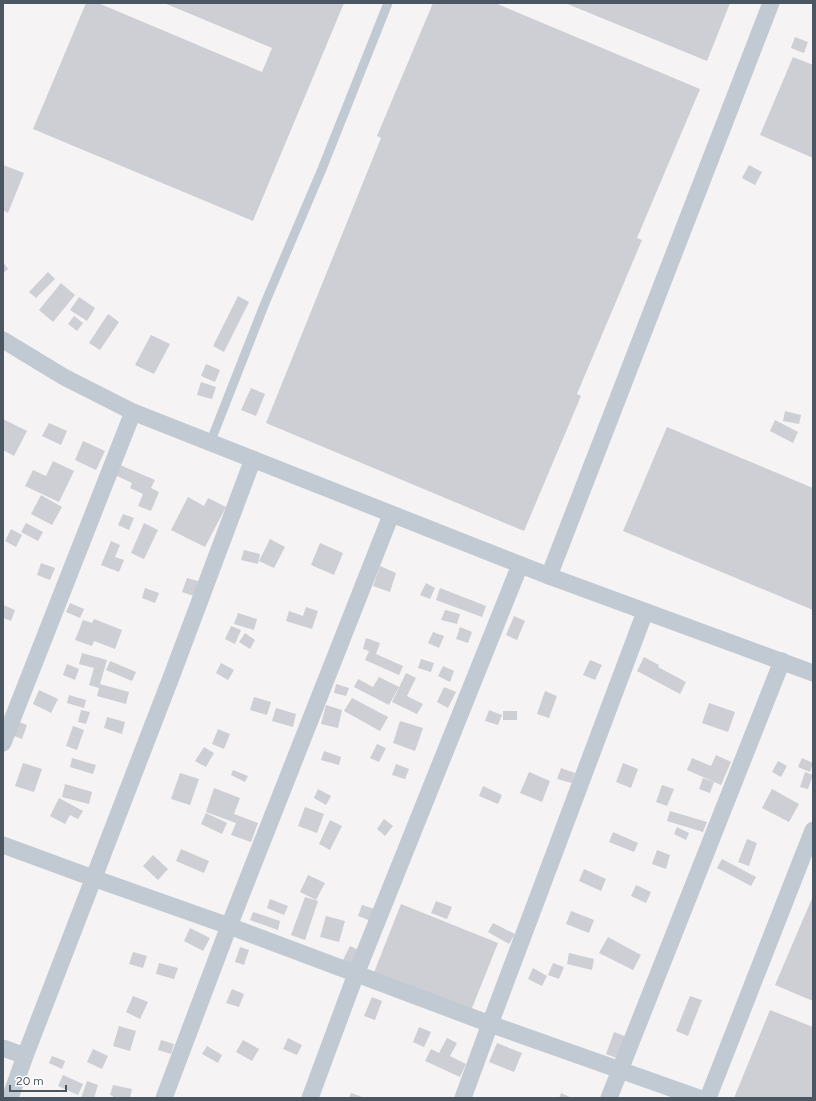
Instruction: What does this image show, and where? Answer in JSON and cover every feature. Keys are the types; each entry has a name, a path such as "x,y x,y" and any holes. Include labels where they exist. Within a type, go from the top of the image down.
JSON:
{"street":[{"path":"549,576 771,3"},
{"path":"3,340 64,377 133,412 520,565 813,673"},
{"path":"3,743 133,412"},
{"path":"10,1098 253,459"},
{"path":"164,1098 229,926 391,515"},
{"path":"310,1098 356,974 520,565"},
{"path":"463,1098 646,612"},
{"path":"609,1098 782,661"},
{"path":"708,1098 813,830"},
{"path":"3,844 93,878 229,926 490,1024 699,1098"},
{"path":"3,1048 25,1056"}],"lane":[{"path":"210,443 265,303 322,169 388,3"}],"building":[{"path":"86,3 98,3 262,72 272,48 164,3 344,3 253,221 33,129"},
{"path":"433,3 495,3 700,89 637,238 642,240 577,394 581,396 524,531 266,423 381,138 377,136"},
{"path":"565,3 730,3 707,61"},
{"path":"795,37 808,42 804,53 791,48"},
{"path":"793,57 813,65 813,158 760,135"},
{"path":"3,165 24,173 8,213 3,210"},
{"path":"749,165 762,172 755,185 742,178"},
{"path":"3,262 8,269 3,273"},
{"path":"48,272 55,279 36,298 29,292"},
{"path":"61,283 75,295 53,322 39,310"},
{"path":"238,296 249,302 224,352 213,346"},
{"path":"79,297 95,308 87,321 70,310"},
{"path":"108,314 119,322 100,350 89,343"},
{"path":"74,316 83,323 77,331 68,324"},
{"path":"151,335 170,344 154,374 135,365"},
{"path":"206,364 220,370 215,382 201,376"},
{"path":"201,382 216,387 212,399 197,395"},
{"path":"251,388 265,394 256,416 241,410"},
{"path":"785,411 801,415 799,424 783,421"},
{"path":"3,419 27,431 14,456 3,450"},
{"path":"775,420 798,432 793,443 770,431"},
{"path":"49,423 67,431 61,445 42,436"},
{"path":"667,427 813,488 813,610 623,531"},
{"path":"83,441 105,451 96,470 75,460"},
{"path":"53,461 74,471 59,502 25,486 33,470 46,476"},
{"path":"120,465 155,480 151,488 159,492 151,511 138,506 143,494 130,488 132,483 115,475"},
{"path":"41,495 62,507 52,525 31,514"},
{"path":"188,497 204,506 208,498 226,507 205,547 171,530"},
{"path":"123,514 134,518 129,530 118,525"},
{"path":"26,523 43,532 38,541 21,532"},
{"path":"144,523 158,530 144,559 131,553"},
{"path":"11,529 22,535 16,547 5,541"},
{"path":"270,539 285,547 274,568 259,561"},
{"path":"111,541 120,545 115,557 124,560 119,572 101,565"},
{"path":"320,543 343,553 334,575 311,565"},
{"path":"244,550 260,554 258,564 241,560"},
{"path":"41,563 55,568 50,580 37,575"},
{"path":"380,566 396,573 390,592 373,586"},
{"path":"187,578 198,581 194,596 182,592"},
{"path":"426,583 435,588 430,599 420,595"},
{"path":"145,588 159,593 155,603 142,598"},
{"path":"440,588 486,606 482,617 436,600"},
{"path":"70,603 84,609 80,618 66,612"},
{"path":"3,605 15,610 11,621 3,618"},
{"path":"306,607 318,611 312,629 286,621 289,611 303,616"},
{"path":"445,610 460,614 457,624 441,620"},
{"path":"238,613 257,619 254,630 234,624"},
{"path":"514,616 525,621 517,640 506,635"},
{"path":"94,619 122,630 115,649 94,641 92,646 75,640 83,620 92,623"},
{"path":"231,626 241,630 235,644 225,639"},
{"path":"460,627 472,632 468,643 456,639"},
{"path":"433,632 444,636 439,648 428,643"},
{"path":"245,633 255,640 250,649 239,642"},
{"path":"366,638 380,643 376,654 403,666 399,675 365,660 369,651 363,649"},
{"path":"82,653 107,660 100,684 129,692 126,704 97,696 99,688 89,685 94,668 79,664"},
{"path":"644,657 659,665 658,667 686,682 680,694 637,671"},
{"path":"421,659 434,663 431,672 418,668"},
{"path":"590,660 602,665 595,680 583,675"},
{"path":"110,661 136,672 132,681 106,670"},
{"path":"221,663 234,670 228,680 216,673"},
{"path":"67,664 79,669 75,680 63,675"},
{"path":"443,666 454,671 450,682 438,676"},
{"path":"406,673 416,678 407,696 423,704 417,714 392,702"},
{"path":"379,677 399,687 389,705 354,687 358,679 373,687"},
{"path":"336,684 349,688 346,696 334,693"},
{"path":"444,687 456,692 448,708 437,702"},
{"path":"39,690 58,699 51,713 33,704"},
{"path":"545,691 557,696 549,718 537,714"},
{"path":"69,695 86,700 84,708 67,703"},
{"path":"254,697 271,702 267,715 250,710"},
{"path":"352,698 388,717 380,731 344,711"},
{"path":"709,703 735,712 728,732 702,723"},
{"path":"326,705 342,710 338,728 321,724"},
{"path":"276,708 296,714 293,727 272,721"},
{"path":"81,710 90,712 86,724 78,722"},
{"path":"489,710 502,715 498,725 485,721"},
{"path":"503,711 517,711 517,720 503,720"},
{"path":"107,717 125,722 122,734 104,728"},
{"path":"400,721 423,728 415,751 393,743"},
{"path":"19,722 27,725 22,739 14,736"},
{"path":"73,726 84,730 77,750 66,746"},
{"path":"218,729 230,734 224,749 212,744"},
{"path":"377,744 386,748 379,762 370,758"},
{"path":"204,747 214,753 206,767 195,761"},
{"path":"324,751 341,757 339,765 321,760"},
{"path":"716,755 731,762 721,785 687,770 692,758 711,766"},
{"path":"72,758 96,765 93,774 70,767"},
{"path":"802,758 813,763 810,772 798,767"},
{"path":"778,761 787,766 781,777 772,772"},
{"path":"23,763 42,769 34,792 15,786"},
{"path":"623,763 638,769 631,788 616,782"},
{"path":"396,764 409,769 405,779 392,775"},
{"path":"561,768 575,773 572,783 557,779"},
{"path":"233,770 248,776 245,782 231,775"},
{"path":"529,772 550,781 542,802 520,793"},
{"path":"805,772 813,775 808,789 800,787"},
{"path":"180,773 199,779 190,805 171,799"},
{"path":"703,778 714,782 710,793 699,789"},
{"path":"65,784 92,792 89,804 62,797"},
{"path":"662,785 674,789 667,806 656,802"},
{"path":"483,786 502,795 498,804 479,796"},
{"path":"214,788 240,798 234,814 258,823 251,842 231,835 236,823 206,812"},
{"path":"318,789 331,796 326,805 314,798"},
{"path":"772,789 799,804 789,822 762,808"},
{"path":"59,798 83,811 78,819 70,815 65,824 50,816"},
{"path":"305,807 324,814 317,833 298,826"},
{"path":"670,811 707,822 703,832 667,821"},
{"path":"206,813 227,823 222,834 201,824"},
{"path":"384,819 393,826 385,836 377,829"},
{"path":"330,820 342,826 330,850 319,844"},
{"path":"677,827 689,833 686,840 674,834"},
{"path":"613,832 638,843 634,852 609,842"},
{"path":"747,839 757,843 749,866 738,862"},
{"path":"181,849 209,861 204,873 176,861"},
{"path":"657,850 670,855 666,869 652,864"},
{"path":"153,855 168,869 158,880 143,866"},
{"path":"722,859 756,877 751,886 717,868"},
{"path":"584,869 606,879 601,891 579,881"},
{"path":"308,875 325,883 316,900 300,892"},
{"path":"636,885 651,892 646,903 631,896"},
{"path":"813,896 813,1001 775,985"},
{"path":"305,897 318,901 305,940 291,935"},
{"path":"270,899 288,906 284,915 267,908"},
{"path":"436,901 452,907 447,919 431,913"},
{"path":"401,904 498,943 470,1013 373,975"},
{"path":"362,905 375,909 371,921 358,916"},
{"path":"571,911 594,920 589,933 566,924"},
{"path":"253,912 280,921 278,930 250,920"},
{"path":"326,916 345,921 339,942 320,937"},
{"path":"493,923 515,934 509,944 488,932"},
{"path":"190,928 210,938 203,951 184,941"},
{"path":"608,937 641,955 633,970 599,953"},
{"path":"350,946 367,954 360,970 342,962"},
{"path":"240,947 249,950 244,965 235,962"},
{"path":"133,952 147,956 143,968 129,964"},
{"path":"569,953 594,959 592,970 567,964"},
{"path":"159,963 178,968 174,979 156,974"},
{"path":"553,963 564,967 559,979 548,975"},
{"path":"533,968 547,976 542,986 528,979"},
{"path":"232,989 244,994 239,1007 226,1003"},
{"path":"133,996 148,1002 140,1019 126,1012"},
{"path":"690,996 702,1000 688,1036 676,1031"},
{"path":"372,997 382,1001 375,1020 364,1016"},
{"path":"770,1010 813,1027 812,1098 734,1098"},
{"path":"119,1026 136,1031 130,1051 113,1046"},
{"path":"419,1027 431,1032 424,1047 413,1042"},
{"path":"614,1032 627,1037 619,1059 606,1054"},
{"path":"288,1038 302,1045 297,1055 283,1049"},
{"path":"447,1038 457,1043 450,1056 466,1064 460,1077 425,1061 431,1049 439,1053"},
{"path":"161,1040 174,1044 171,1054 158,1050"},
{"path":"243,1040 259,1049 252,1061 236,1052"},
{"path":"497,1043 522,1053 514,1072 489,1062"},
{"path":"207,1046 222,1055 218,1063 202,1054"},
{"path":"93,1049 108,1056 102,1069 87,1062"},
{"path":"52,1056 65,1061 62,1069 49,1063"},
{"path":"63,1075 83,1084 78,1095 58,1086"},
{"path":"87,1081 98,1085 94,1098 81,1098"},
{"path":"113,1085 132,1089 130,1098 113,1098 113,1096 110,1095"},
{"path":"351,1093 365,1098 349,1098"},
{"path":"561,1093 572,1098 559,1098"}]}
